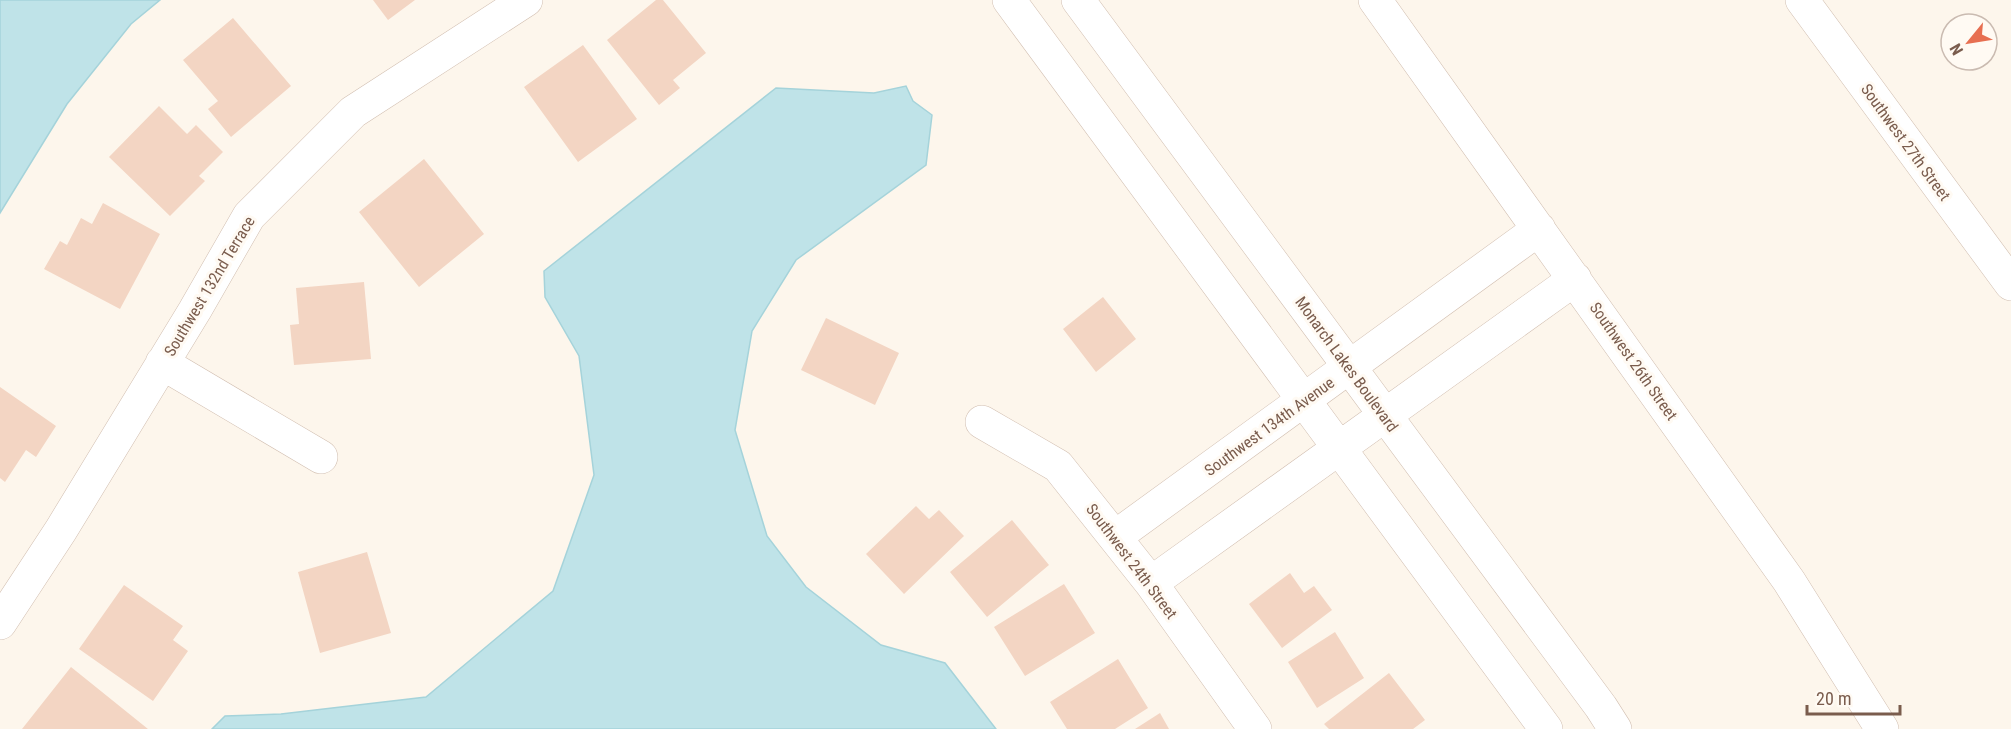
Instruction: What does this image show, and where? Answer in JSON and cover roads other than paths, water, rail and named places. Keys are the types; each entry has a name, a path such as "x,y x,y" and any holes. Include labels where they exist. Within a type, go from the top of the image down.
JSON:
{"street":[{"name":"Southwest 132nd Terrace","path":"0,623 61,530 249,216 353,112 526,0"},
{"path":"1009,0 1546,729"},
{"name":"Monarch Lakes Boulevard","path":"1077,0 1602,707 1615,729"},
{"name":"Southwest 26th Street","path":"1375,0 1789,581 1882,729"},
{"name":"Southwest 27th Street","path":"1802,0 2011,284"},
{"name":"Southwest 134th Avenue","path":"1115,537 1539,229"},
{"path":"1151,583 1575,279"},
{"path":"162,363 321,457"},
{"name":"Southwest 24th Street","path":"982,422 1058,466 1151,583 1255,729"}],"water":[{"path":"0,0 160,0 131,24 67,104 0,213"},
{"path":"906,86 913,101 932,115 926,165 796,260 752,331 735,430 767,536 806,587 881,645 945,663 996,729 212,729 225,716 281,714 426,697 553,591 594,475 579,356 545,297 544,271 776,88 874,93"}]}
